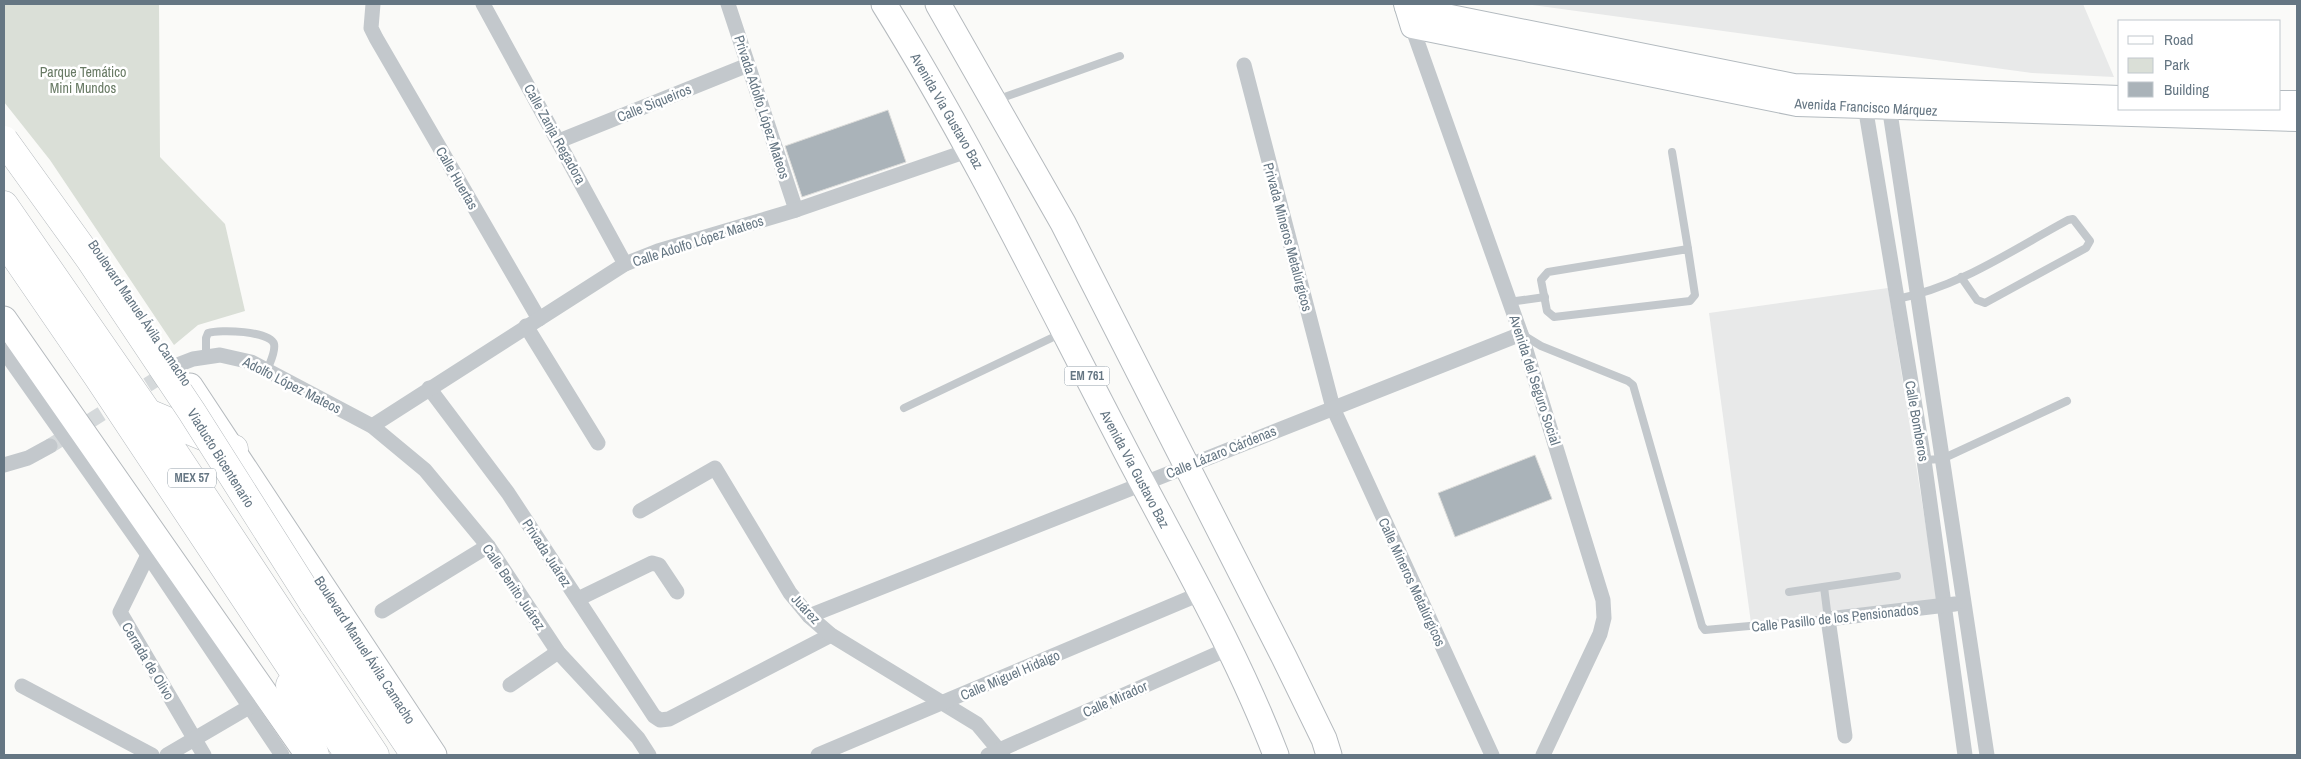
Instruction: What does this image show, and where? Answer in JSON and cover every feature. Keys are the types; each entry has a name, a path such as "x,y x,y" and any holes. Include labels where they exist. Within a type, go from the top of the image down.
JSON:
{"highway":[{"name":"Viaducto Bicentenario","path":"4,140 106,282 192,412 313,604 415,755"},
{"name":"MEX 57","path":"4,205 148,413 375,755"},
{"name":"MEX 57","path":"4,240 349,755"},
{"path":"148,413 234,449"},
{"path":"275,644 315,755"}],"main road":[{"name":"Avenida Via Gustavo Baz","path":"884,4 970,150 1142,483 1202,593 1230,648 1276,755"},
{"path":"938,4 1063,223 1284,657 1330,755"},
{"name":"Boulevard Manuel Ávila Camacho","path":"4,126 72,214 234,449 434,755"},
{"path":"6,336 308,755"}],"street":[{"name":"Calle Huertas","path":"373,4 371,28 376,38 598,443"},
{"name":"Calle Zanja Regadora","path":"483,4 625,264"},
{"name":"Privada Adolfo López Mateos","path":"728,4 796,210"},
{"name":"Avenida Francisco Márquez","path":"1408,13 1864,98 2297,120"},
{"name":"Avenida del Seguro Social","path":"1408,13 1521,334 1603,600 1604,618 1600,634 1543,755"},
{"name":"Calle Siqueiros","path":"559,141 748,65"},
{"name":"Privada Mineros Metalúrgicos","path":"1244,65 1333,408"},
{"name":"Avenida Francisco Márquez","path":"1888,99 2118,97"},
{"name":"Calle Bomberos","path":"1864,98 1924,460 1946,606 1965,755"},
{"name":"Calle Bomberos","path":"1888,99 1987,755"},
{"path":"2281,102 2297,102"},
{"name":"Calle Adolfo López Mateos","path":"372,426 625,264 658,251 796,210 970,150"},
{"name":"Calle Lázaro Cárdenas","path":"809,616 1521,334"},
{"path":"6,336 148,555 282,755"},
{"name":"Adolfo López Mateos","path":"180,364 206,356 236,357 267,370 372,426"},
{"name":"Privada Juárez","path":"429,388 508,493 654,716 660,720 669,719 831,635"},
{"name":"Calle Mineros Metalúrgicos","path":"1333,408 1492,755"},
{"name":"Calle Benito Juárez","path":"372,426 425,470 488,546 558,652 638,738 650,755"},
{"path":"4,465 28,458 50,446"},
{"name":"Juárez","path":"640,511 715,468 790,594 809,616 831,635 944,703"},
{"path":"382,611 488,546"},
{"name":"Cerrada de Olivo","path":"148,555 120,612 194,739"},
{"path":"578,599 655,563 677,592"},
{"name":"Calle Miguel Hidalgo","path":"818,755 1202,593"},
{"name":"Calle Pasillo de los Pensionados","path":"1828,619 1946,606 1964,602"},
{"path":"1828,619 1844,736"},
{"name":"Calle Mirador","path":"997,753 1230,648"},
{"path":"510,685 558,652"},
{"path":"22,686 152,755"},
{"path":"944,703 977,724 997,753"},
{"path":"167,755 249,707"},
{"path":"194,739 204,755"}],"lane":[{"path":"994,101 1120,56"},
{"path":"1672,152 1688,250 1695,295 1690,301 1554,316 1547,311 1541,280 1548,272 1688,250"},
{"path":"1896,298 1917,295 1961,277 2068,220 2073,219 2077,222 2090,241 2086,248 1985,303 1977,300 1961,277"},
{"path":"1509,302 1545,297"},
{"path":"206,356 206,338 208,333 231,330 252,334 269,338 274,342 275,348 267,370"},
{"path":"904,408 1064,332"},
{"name":"Calle Pasillo de los Pensionados","path":"1521,334 1541,346 1628,381 1633,386 1702,626 1705,630 1828,619"},
{"path":"1924,460 1942,459 2067,401"},
{"path":"1789,592 1897,576"},
{"path":"1824,587 1828,619"}],"shaded area":[{"path":"1525,4 2083,4 2114,77 2032,73"},
{"path":"1888,288 1938,603 1751,623 1709,313"}],"green space":[{"name":"Parque Temático Mini Mundos","path":"4,4 159,4 160,157 225,224 245,311 198,325 174,345 50,160 4,102"}],"building":[{"path":"888,110 906,162 802,197 785,146"},
{"path":"1535,455 1552,499 1455,537 1438,493"}],"tunnel":[{"path":"50,446 171,370"}]}
